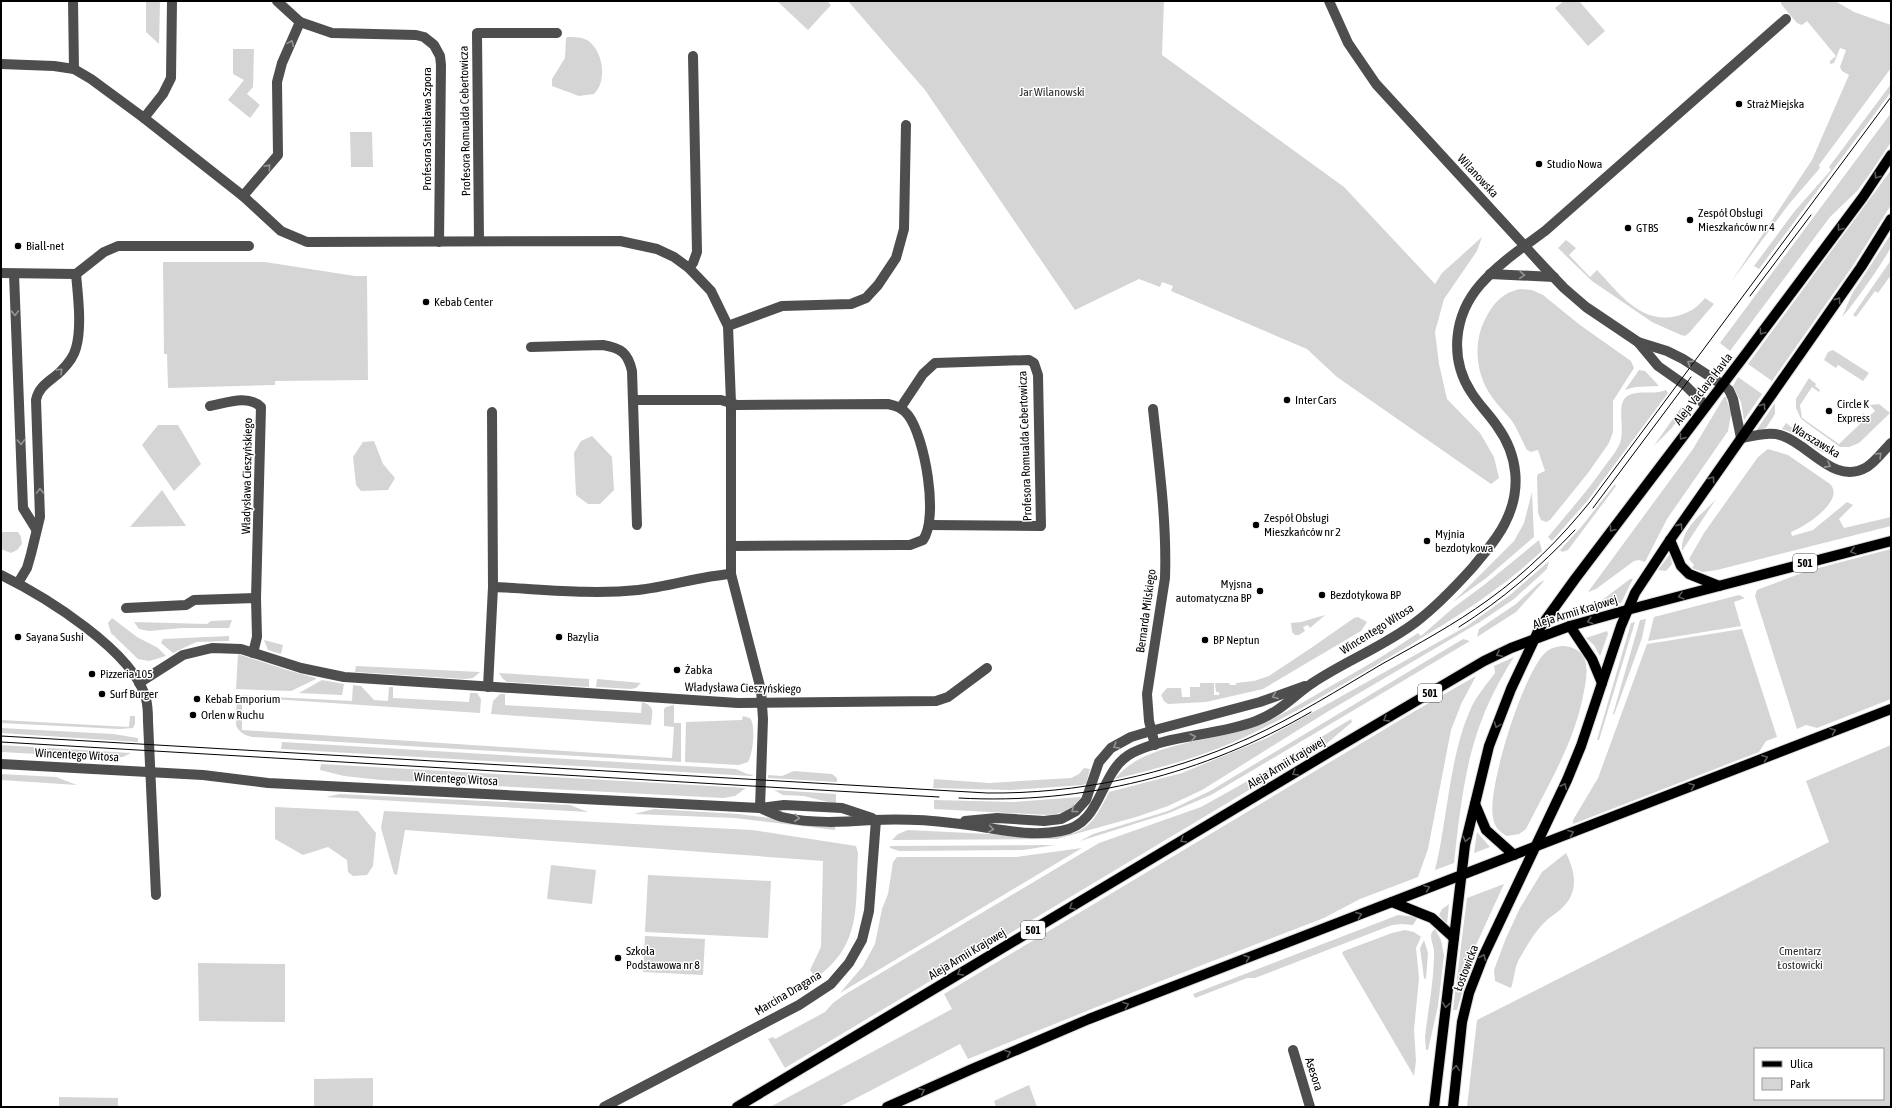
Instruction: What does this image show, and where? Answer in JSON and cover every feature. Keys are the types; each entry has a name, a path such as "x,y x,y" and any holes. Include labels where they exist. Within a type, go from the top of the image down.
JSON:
{"main road":[{"name":"Aleja Vaclava Havla","path":"1476,804 1489,746 1511,689 1535,638 1575,579 1723,385 1863,197 1891,155"},
{"path":"1627,610 1635,592 1670,540 1861,267 1891,218"},
{"path":"1670,540 1680,566 1689,574 1719,586"},
{"name":"Aleja Armii Krajowej","path":"737,1107 1484,661 1535,638 1570,626 1891,541"},
{"name":"Łostowicka","path":"1453,1107 1462,1022 1469,993 1483,958 1581,746 1627,610"},
{"path":"1570,626 1592,659 1602,683"},
{"path":"886,1107 972,1068 1089,1019 1891,709"},
{"path":"1476,804 1486,830 1514,855"},
{"name":"Łostowicka","path":"1434,1107 1465,845 1476,804"},
{"path":"1392,902 1432,918 1454,938"}],"street":[{"path":"74,1 74,69"},
{"path":"144,118 163,94 171,78 172,1"},
{"name":"Profesora Stanisława Szpora","path":"277,1 300,22 332,33 416,35 434,45 440,56 441,65 439,242"},
{"name":"Wilanowska","path":"1329,1 1348,43 1376,84 1524,246 1586,307 1638,342 1658,366 1685,385 1706,406"},
{"name":"Wincentego Witosa","path":"760,808 783,817 841,823 876,820 953,823 997,830 1040,833 1062,831 1081,824 1090,815 1113,770 1133,753 1155,745 1230,730 1258,720 1281,709 1312,684 1415,623 1443,599 1493,543 1507,519 1512,507 1516,490 1516,471 1513,455 1503,434 1468,388 1460,365 1457,331 1462,314 1470,298 1502,262 1549,227 1786,19"},
{"path":"242,196 278,155 277,82 282,63 300,22"},
{"name":"Profesora Romualda Cebertowicza","path":"479,241 476,33 557,33"},
{"path":"689,268 693,263 697,252 693,56"},
{"path":"1,64 54,66 74,69 92,79 144,118 242,196 281,231 307,242 620,241 657,249 674,257 689,268 711,290 728,326 731,403 731,574 761,690 763,704 760,808"},
{"path":"728,326 782,306 851,304 866,298 878,285 896,258 904,229 906,125"},
{"path":"1,273 76,274 104,252 118,246 249,246"},
{"path":"14,274 23,508 36,529"},
{"path":"18,583 29,561 41,508 36,400 43,385 61,371 72,358 76,349 78,336 76,274"},
{"path":"1490,274 1554,277"},
{"name":"Wilanowska","path":"1638,342 1667,351 1684,359 1729,390 1733,399 1741,438"},
{"path":"531,347 603,345 614,347 624,352 630,363 632,371 637,525"},
{"name":"Profesora Romualda Cebertowicza","path":"901,407 923,374 935,363 1029,360 1036,366 1038,390 1041,526 930,526"},
{"name":"Władysława Cieszyńskiego","path":"210,406 237,400 256,403 261,407 256,598 257,637 253,653"},
{"path":"633,400 721,400 737,405 888,404 901,407 909,416 925,458 928,472 930,526 922,540 910,545 732,546"},
{"name":"Bernarda Milskiego","path":"1153,409 1165,526 1166,562 1165,578 1147,694 1151,731 1155,745"},
{"path":"488,687 493,587 492,412"},
{"name":"Warszawska","path":"1741,438 1771,434 1783,436 1796,443 1829,466 1848,473 1867,467 1891,443"},
{"path":"493,587 570,592 639,590 709,576 731,574"},
{"path":"1,575 18,583 99,638 128,666 139,683 147,700 156,894"},
{"path":"126,608 186,605 194,600 256,598"},
{"name":"Władysława Cieszyńskiego","path":"139,683 183,655 191,652 222,648 241,649 301,668 344,678 763,704 936,701 948,696 987,668"},
{"name":"Wincentego Witosa","path":"953,823 997,818 1044,821 1061,818 1076,811 1086,800 1099,762 1111,748 1131,737 1260,702 1312,684"},
{"name":"Wincentego Witosa","path":"1,764 203,775 268,782 760,808 784,805 842,808 876,820"},
{"name":"Marcina Dragana","path":"604,1107 799,1005 831,984 849,963 862,940 869,911 876,820"},
{"name":"Asesora","path":"1292,1050 1310,1107"}],"green space":[{"path":"146,1 160,1 159,44 146,32"},
{"path":"777,1 827,1 831,5 808,30"},
{"name":"Jar Wilanowski","path":"848,1 1164,1 1162,55 1344,187 1435,284 1442,273 1482,237 1477,251 1444,299 1435,332 1439,364 1447,399 1480,433 1494,457 1499,478 1491,484 1337,377 1307,349 1171,291 1173,286 1162,282 1160,287 1139,279 1075,310 925,90"},
{"path":"1564,1 1579,1 1605,31 1588,46 1555,8"},
{"path":"1781,1 1835,1 1854,12 1891,25 1891,68 1819,165 1820,168 1789,204 1731,282 1812,160 1849,75 1842,71 1840,67 1846,50 1840,48 1834,63 1830,64 1830,61 1836,56 1807,21 1802,25 1797,23 1781,4"},
{"path":"566,38 587,40 597,51 602,66 602,74 601,81 594,94 579,96 552,86 552,79 565,58"},
{"path":"233,49 254,49 253,87 247,94 260,105 250,118 228,100 244,80 233,74"},
{"path":"1891,84 1891,92 1759,269 1754,266 1794,212 1831,170 1829,167"},
{"path":"1891,113 1891,142 1869,175 1858,190 1830,217 1730,351 1720,343"},
{"path":"350,132 372,132 373,167 351,167"},
{"path":"1891,170 1891,205 1854,264 1772,381 1748,364"},
{"path":"1891,234 1891,245 1884,260 1852,306 1842,317 1852,294"},
{"path":"1566,240 1576,248 1569,255 1590,277 1597,270 1622,297 1632,305 1652,316 1664,318 1689,312 1699,305 1705,298 1714,304 1689,333 1685,336 1681,335 1652,322 1592,281 1558,248"},
{"path":"1891,260 1891,275 1878,293 1875,291 1856,317 1853,315"},
{"path":"163,262 265,262 355,276 367,276 368,380 275,381 275,385 168,388 167,354 164,354"},
{"path":"1520,289 1532,290 1543,295 1580,325 1631,361 1634,368 1613,401 1613,432 1609,443 1588,473 1550,520 1546,522 1541,520 1538,513 1537,477 1538,474 1545,471 1538,450 1531,452 1527,450 1512,421 1486,388 1479,367 1478,345 1479,335 1483,324 1497,301 1510,292"},
{"path":"1833,350 1869,373 1863,381 1838,365 1836,368 1824,360 1828,352"},
{"path":"1639,370 1645,371 1659,386 1635,387 1625,390"},
{"path":"1738,377 1762,394 1744,420 1741,402 1733,386"},
{"path":"1809,378 1820,390 1819,392 1812,387 1800,405 1802,418 1839,444 1860,424 1863,413 1868,417 1875,411 1870,405 1879,404 1890,413 1859,443 1849,447 1840,447 1801,419 1796,408 1796,399"},
{"path":"1666,390 1668,393 1588,500 1552,541 1548,537 1593,482 1619,446 1622,432 1621,413 1625,398 1634,393 1661,392"},
{"path":"1724,397 1726,397 1731,414 1728,431 1667,519 1645,562 1639,560 1634,561 1596,589 1588,592 1693,449"},
{"path":"1775,403 1775,414 1766,428 1756,431"},
{"path":"1682,406 1679,418 1653,447"},
{"path":"1786,423 1833,456 1826,454 1789,431 1782,429"},
{"path":"158,425 178,425 201,464 174,491 142,445"},
{"path":"592,436 612,457 614,490 600,504 588,504 576,495 574,453 581,441"},
{"path":"374,441 383,464 395,478 388,490 361,491 356,485 353,457 363,442"},
{"path":"1768,449 1788,455 1830,484 1833,490 1833,498 1822,512 1805,525 1791,532 1792,536 1813,530 1847,502 1853,505 1839,519 1844,528 1891,517 1891,526 1717,570 1703,572 1692,568 1694,565 1689,559 1704,533 1758,457"},
{"path":"1615,484 1616,486 1568,550 1562,552 1560,550 1582,526"},
{"path":"162,490 186,526 130,527"},
{"path":"1532,492 1534,537 1485,579 1453,602 1514,541 1524,523"},
{"path":"1716,499 1682,551 1685,535 1689,528"},
{"path":"1,532 18,532 21,537 22,544 17,550 11,553 1,549"},
{"path":"1539,540 1542,551 1487,596 1429,633 1312,702 1254,733 1205,754 1115,779 1126,768 1139,759 1155,752 1237,732 1269,721 1394,649 1418,633 1421,636 1453,608"},
{"path":"1891,549 1891,699 1817,728 1806,725 1797,729 1755,596 1757,590 1807,571"},
{"path":"1670,554 1672,564 1666,571 1658,570"},
{"path":"1549,561 1547,569 1514,599 1480,622 1327,712 1202,790 1168,806 1136,817 1057,839 892,840 898,834 908,830 1049,837 1062,836 1081,830 1093,820 1109,792 1182,773 1267,738 1467,626 1510,595"},
{"path":"1630,579 1633,579 1621,603 1597,609 1597,604"},
{"path":"1545,580 1516,612 1477,637 1479,629 1516,604 1539,583"},
{"path":"1739,595 1745,598 1734,602 1741,626 1648,641 1654,617"},
{"path":"1325,615 1310,628 1308,625 1303,627 1305,631 1299,635 1295,635 1292,632 1291,623 1301,622"},
{"path":"1358,617 1367,622 1361,631 1263,689 1206,702 1168,704 1164,701 1161,695 1167,688 1181,688 1182,697 1190,697 1190,687 1200,687 1200,683 1214,683 1214,695 1219,695 1219,692 1216,692 1215,683 1229,683 1230,685 1236,685 1236,683 1254,681 1269,676 1354,618"},
{"path":"112,618 137,637 158,648 166,656 149,661 138,659 111,633 108,623"},
{"path":"1646,619 1642,638 1614,715 1613,714 1640,620"},
{"path":"232,620 229,628 182,628 149,631 139,629 134,622 207,624 211,621"},
{"path":"1635,622 1599,740 1597,740 1631,623"},
{"path":"1742,629 1777,737 1766,741 1759,752 1573,824 1573,820 1598,778 1647,644"},
{"path":"1607,631 1608,634 1600,656 1594,645 1586,638"},
{"path":"229,636 229,641 196,642 173,653 161,643 163,639"},
{"path":"1463,639 1470,641 1211,795 1169,813 1080,841 1093,834 1168,811 1210,791"},
{"path":"264,640 283,645 281,654 268,650"},
{"path":"1564,646 1579,651 1586,662 1587,669 1580,710 1568,745 1526,829 1519,834 1507,836 1499,831 1494,823 1493,802 1501,758 1508,732 1517,706 1536,665 1549,650"},
{"path":"238,654 316,679 291,691 236,689"},
{"path":"1514,657 1487,707 1470,756 1461,806 1454,863 1435,870 1458,745 1464,725 1474,702 1495,673 1494,666"},
{"path":"356,666 480,672 473,678 465,679 355,672"},
{"path":"499,673 589,679 589,687 507,682"},
{"path":"1476,676 1462,702 1451,730 1428,849 1418,877 1360,899 1324,918 1161,981 968,1059 960,1044 839,1107 770,1107 952,1009 944,994 1415,711"},
{"path":"597,679 641,683 636,688 631,689 596,687"},
{"path":"322,680 344,684 342,695 299,693"},
{"path":"353,685 361,686 374,700 388,701 389,687 393,687 393,698 469,702 470,693 477,693 481,699 480,713 242,697 242,730 672,758 674,727 664,726 664,709 674,705 674,723 681,723 681,762 252,737 241,732 237,728 237,695 352,701"},
{"path":"500,694 505,694 505,705 641,713 642,702 649,706 652,710 651,725 491,714 493,701"},
{"path":"130,716 135,716 135,724 133,728 120,729 1,723 1,720 129,727"},
{"path":"743,716 750,718 753,727 752,746 748,762 739,765 685,762 686,722 742,720"},
{"path":"1351,719 1352,722 1325,745 1269,778 1257,776"},
{"path":"1,728 113,734 138,738 138,742 1,733"},
{"path":"282,742 736,769 747,774 754,775 281,749"},
{"path":"1,745 131,753 123,757 113,758 1,752"},
{"name":"Cmentarz Łostowicki","path":"1891,745 1891,1107 1467,1107 1477,1020 1829,842 1806,781"},
{"path":"321,764 746,788 735,796 723,798 381,780 344,776 320,770"},
{"path":"1084,768 1090,769 1086,784 1083,785 1011,790 933,788 934,779 989,783 1071,778 1079,774"},
{"path":"794,771 832,774 837,778 837,782 768,778 768,775 782,776"},
{"path":"1,774 56,777 77,785 1,780"},
{"path":"1253,778 1264,781 785,1068 768,1039 773,1037 775,1039 825,1012 833,1003 844,995 1099,843 1201,807"},
{"path":"774,790 836,794 836,804 804,796 783,795"},
{"path":"340,794 570,805 588,812 326,797"},
{"path":"1081,797 1070,808 1057,814 1047,815 934,809 934,800 1013,802"},
{"path":"275,807 358,811 376,833 373,866 367,875 353,876 348,872 347,860 328,847 303,855 275,839"},
{"path":"654,809 738,814 835,826 835,830 735,818 634,814"},
{"path":"384,811 752,830 856,846 858,853 854,922 842,951 831,965 816,978 810,970 821,947 823,861 405,830 397,875 394,874 381,828"},
{"path":"1477,832 1490,847 1474,853"},
{"path":"1055,845 1023,850 899,851 890,848 890,846"},
{"path":"1082,848 840,993 863,966 875,944 882,909 888,894 893,862 897,857 1016,857"},
{"path":"1566,853 1574,875 1571,896 1567,903 1548,919 1532,937 1517,964 1511,988 1495,981 1494,970 1506,938 1520,908 1542,872"},
{"path":"551,865 596,870 592,904 547,899"},
{"path":"648,875 771,881 768,938 645,932"},
{"path":"1504,884 1476,945 1457,1010 1453,1010 1467,898"},
{"path":"1449,904 1447,924 1439,915 1442,909"},
{"path":"1398,915 1418,917 1413,925 1392,925 1255,978 1247,978 1195,998 1193,994"},
{"path":"1435,929 1441,940 1444,955 1438,1006 1428,1050 1426,1050 1425,1037 1434,964 1434,951 1431,934"},
{"path":"1405,930 1414,932 1421,937 1416,948 1419,978 1414,1030 1416,1061 1414,1076 1342,953 1392,933"},
{"path":"645,936 705,939 703,975 643,972"},
{"path":"1424,940 1428,953 1426,979 1424,978 1420,948"},
{"path":"198,963 285,964 285,1022 199,1021"},
{"path":"373,1078 373,1107 314,1107 314,1079"},
{"path":"1029,1085 1037,1107 996,1107 994,1101"},
{"path":"59,1097 118,1098 118,1107 59,1107"}],"tram line":[{"path":"1,736 987,793 1055,790 1088,786 1154,772 1186,762 1249,738 1316,703 1463,617 1488,600 1530,566 1567,529 1590,502 1891,97"},
{"path":"1750,296 1811,215"},
{"path":"1593,508 1691,377"},
{"path":"1459,627 1490,606 1520,582 1575,530"},
{"path":"959,798 1006,799 1052,796 1097,790 1142,781 1186,768 1228,753 1270,734 1311,712"},
{"path":"1,742 939,797"}],"place":[{"name":"Straż Miejska","path":"1739,104"},
{"name":"Studio Nowa","path":"1539,164"},
{"name":"Zespół Obsługi Mieszkańców nr 4","path":"1690,220"},
{"name":"GTBS","path":"1628,228"},
{"name":"Biall-net","path":"18,246"},
{"name":"Kebab Center","path":"426,302"},
{"name":"Inter Cars","path":"1287,400"},
{"name":"Circle K Express","path":"1829,411"},
{"name":"Zespół Obsługi Mieszkańców nr 2","path":"1256,525"},
{"name":"Myjnia bezdotykowa","path":"1427,541"},
{"name":"Myjsna automatyczna BP","path":"1260,591"},
{"name":"Bezdotykowa BP","path":"1322,595"},
{"name":"Sayana Sushi","path":"18,637"},
{"name":"Bazylia","path":"559,637"},
{"name":"BP Neptun","path":"1205,640"},
{"name":"Żabka","path":"677,670"},
{"name":"Pizzeria 105","path":"92,674"},
{"name":"Surf Burger","path":"102,694"},
{"name":"Kebab Emporium","path":"197,699"},
{"name":"Orlen w Ruchu","path":"193,715"},
{"name":"Szkoła Podstawowa nr 8","path":"618,958"}]}
